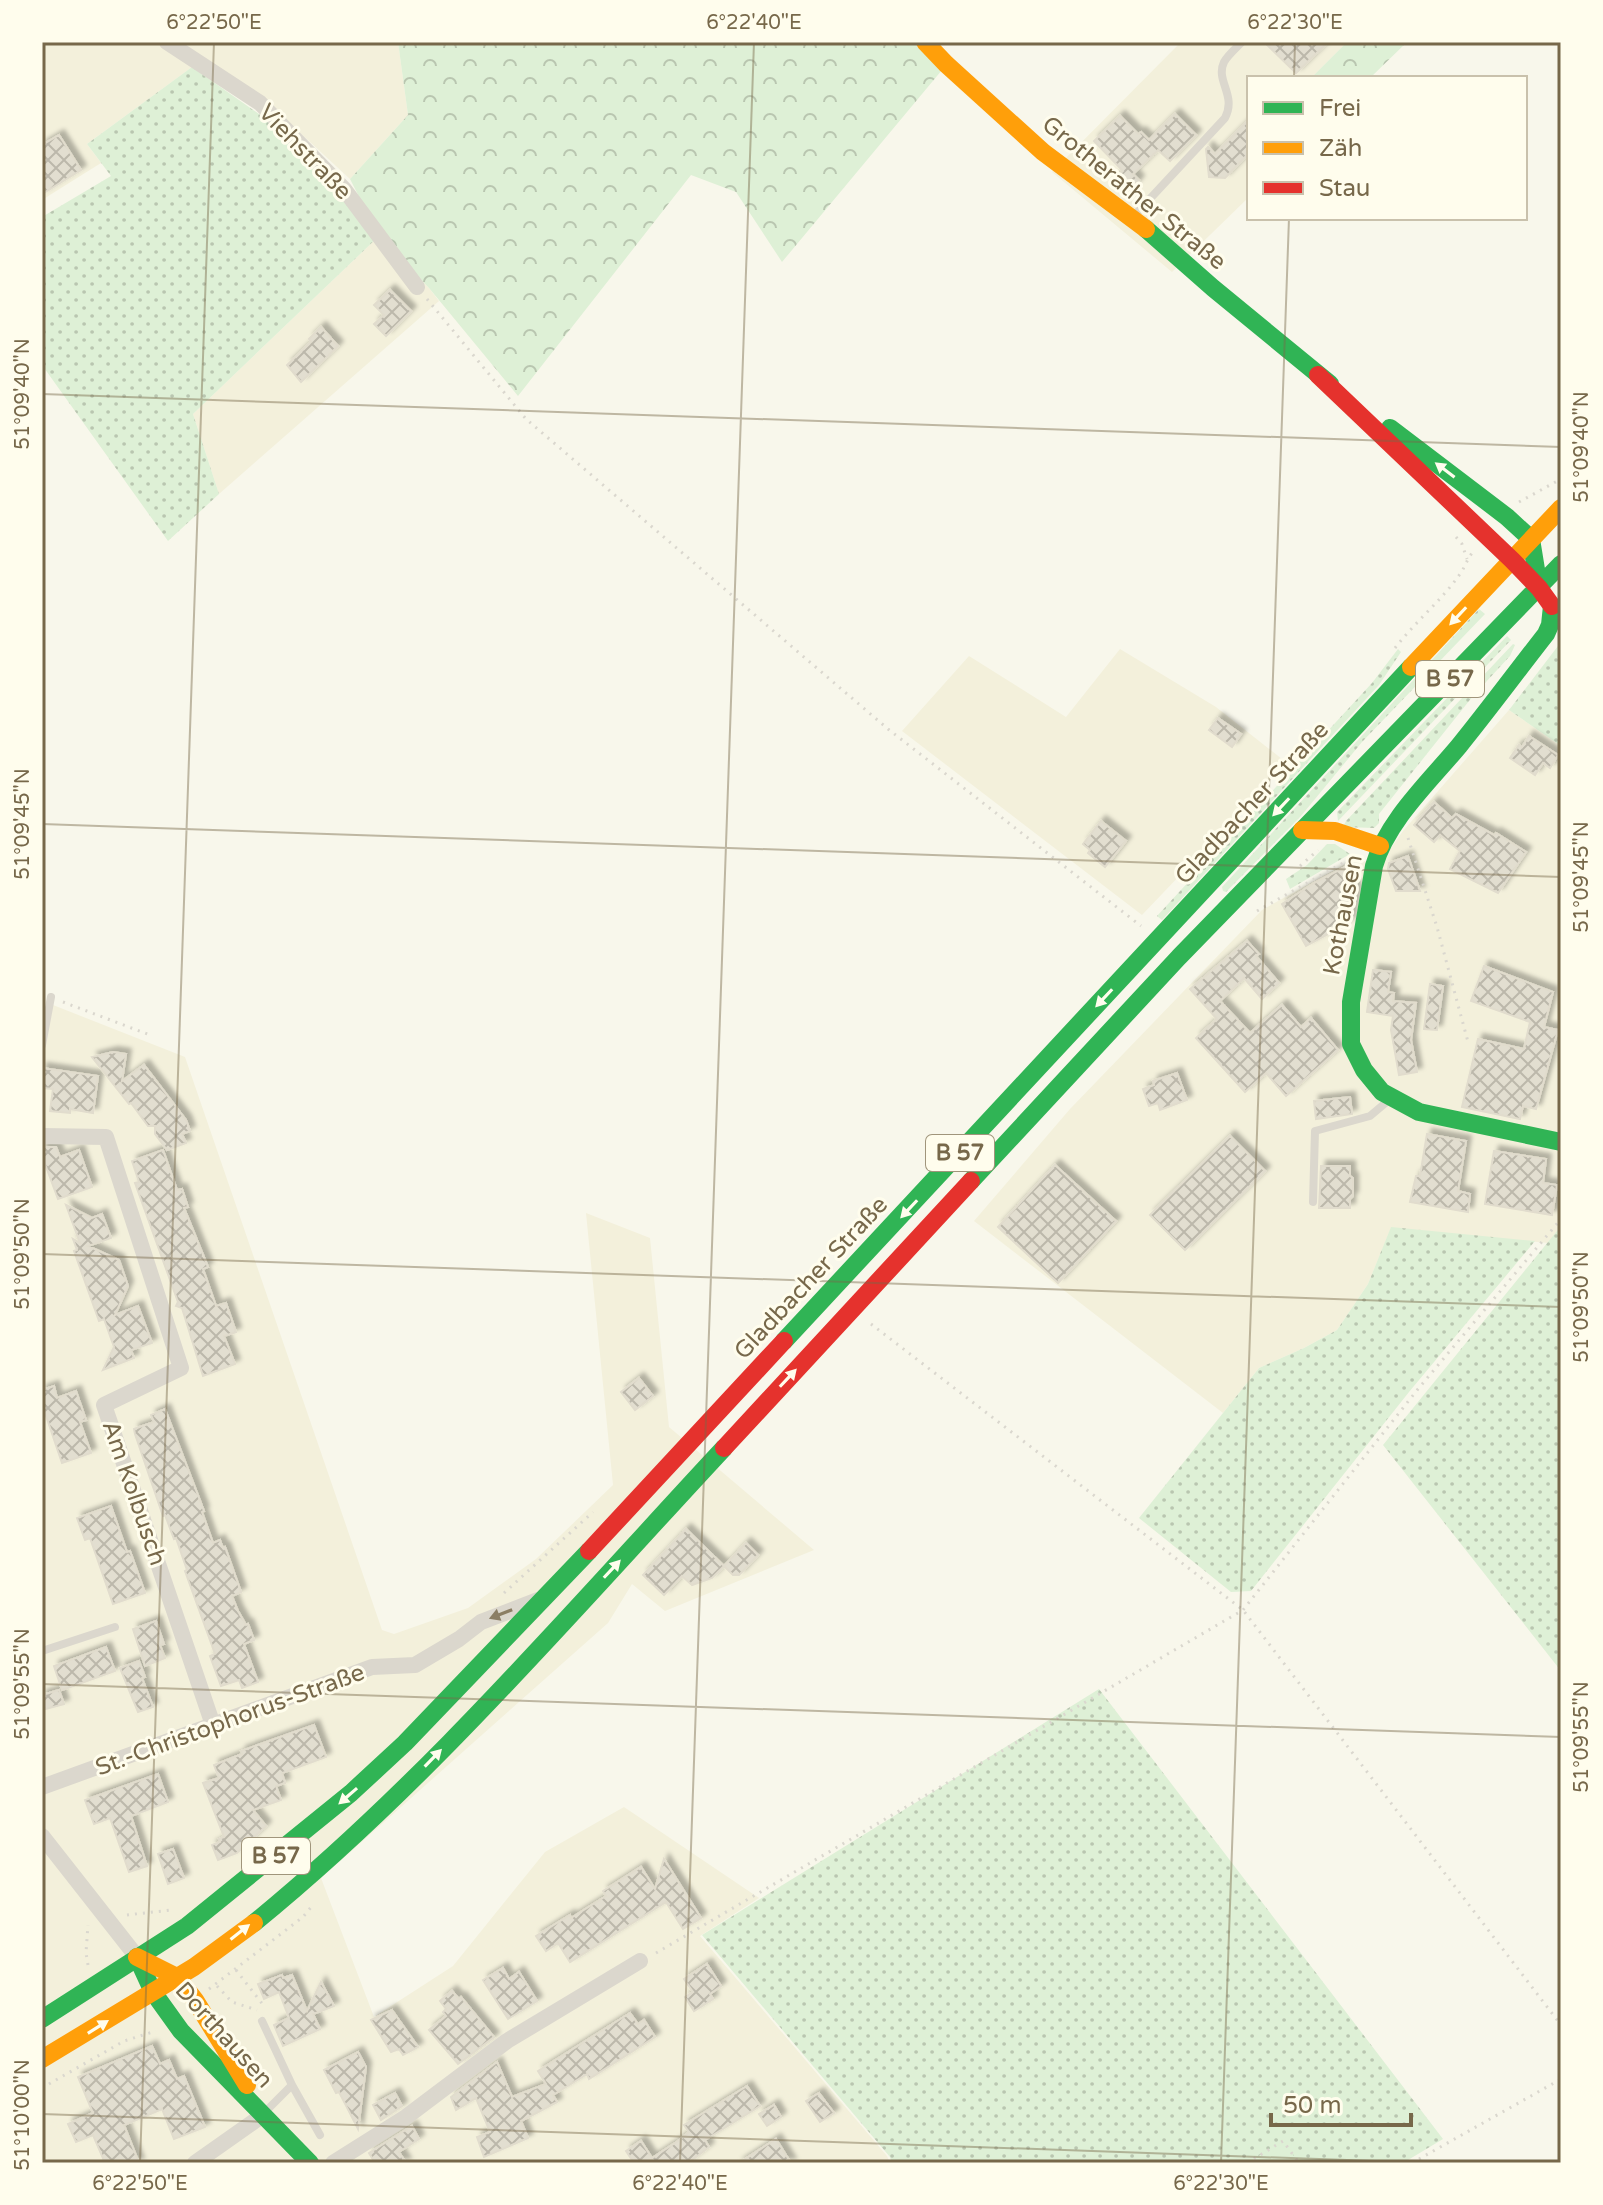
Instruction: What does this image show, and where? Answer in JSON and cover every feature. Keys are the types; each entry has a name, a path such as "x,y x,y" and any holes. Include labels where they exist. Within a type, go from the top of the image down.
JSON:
{"main road":[{"name":"Grotherather Straße","path":"925,42 1043,152 1133,218 1318,375 1507,517 1531,539"},
{"name":"Grotherather Straße","path":"1318,375 1539,588"},
{"name":"Gladbacher Straße","path":"42,2019 211,1908 351,1793 405,1743 547,1597 1561,508"},
{"path":"1531,539 1539,588"},
{"name":"B 57","path":"42,2059 209,1956 302,1882 407,1785 1179,957 1561,564"},
{"name":"Kothausen","path":"1539,588 1557,608 1546,634 1400,818 1373,844 1374,866 1351,1002 1351,1044 1364,1070 1382,1092 1419,1112 1561,1142"},
{"path":"1302,830 1335,831 1373,844"},
{"name":"Dorthausen","path":"137,1957 177,1977 237,2066 263,2115"},
{"name":"Dorthausen","path":"137,1957 153,1992 181,2031 310,2163"}],"street":[{"name":"Viehstraße","path":"167,42 260,103 344,189 417,287"},
{"name":"Am Kolbusch","path":"42,1136 106,1137 181,1368 104,1405 213,1725"},
{"name":"St.-Christophorus-Straße","path":"42,1787 372,1667 415,1665 481,1622 547,1597"},
{"path":"42,1836 137,1957"},
{"path":"333,2163 406,2117 507,2041 640,1961"},
{"path":"195,2163 263,2115"}],"lane":[{"path":"1133,218 1225,118 1230,102 1223,80 1223,66 1242,42"},
{"path":"42,1045 51,997"},
{"path":"1313,1202 1315,1131 1370,1116 1393,1097"},
{"path":"42,1651 115,1627"},
{"name":"Dorthausen","path":"262,2016 292,2085 320,2135"},
{"name":"Dorthausen","path":"263,2115 292,2085"}],"path":[{"path":"417,287 526,419 888,729 1144,928"},
{"path":"1507,517 1521,500 1561,479"},
{"path":"1455,535 1467,559 1461,573"},
{"path":"1400,818 1437,927 1468,1042"},
{"path":"1249,916 1373,844"},
{"path":"51,997 150,1035"},
{"path":"640,1961 1243,1610 1418,1389 1561,1219"},
{"path":"868,1322 1243,1610 1561,2025"},
{"path":"86,1917 87,1963 98,1984"},
{"path":"216,1984 232,2002 262,2016 264,2006 236,1970"},
{"path":"42,2088 124,2041 135,2039"},
{"path":"1412,2163 1561,2079"},
{"path":"1247,2163 1283,2141 1299,2163"}],"shaded area":[{"path":"42,42 398,42 408,115 350,179 271,106 203,59 87,144 101,163 42,200"},
{"path":"1181,42 1347,42 1313,76 1247,76 1247,199 1172,272 1052,172"},
{"path":"379,236 439,301 219,494 193,414"},
{"path":"1120,649 1216,707 1287,763 1142,915 902,731 969,656 1066,717"},
{"path":"1509,710 1561,746 1561,1226 1548,1243 1391,1228 1368,1284 1337,1330 1259,1368 1223,1413 974,1221 1070,1109 1262,910 1345,864 1384,858 1403,831"},
{"path":"53,1005 185,1057 382,1630 394,1634 468,1608 536,1559 613,1485 586,1213 650,1238 669,1427 814,1550 665,1611 632,1584 608,1623 321,1878 374,2017 453,1966 545,1852 624,1807 759,1898 700,1936 890,2163 42,2163 42,1038"}],"green space":[{"path":"398,42 913,42 942,70 782,262 736,192 691,175 518,396 429,288 379,236 350,179 408,115"},
{"path":"1347,42 1407,42 1372,76 1313,76"},
{"path":"192,67 269,121 379,236 193,414 219,494 168,541 42,365 42,217 111,176 87,144"},
{"path":"1479,609 1485,614 1362,742 1301,816 1226,892 1223,891 1222,887"},
{"path":"1507,636 1511,640 1338,821 1337,812"},
{"path":"1561,642 1561,746 1509,710"},
{"path":"1513,644 1510,656 1473,696 1379,814 1379,823 1374,828 1343,827 1346,821"},
{"path":"1398,649 1401,652 1379,685 1162,920 1157,916 1372,683"},
{"path":"1327,844 1335,844 1350,854 1290,889 1286,879 1307,865"},
{"path":"1561,1226 1561,1671 1383,1445"},
{"path":"1391,1227 1535,1241 1409,1392 1251,1591 1231,1592 1139,1518 1259,1368 1337,1330 1368,1284"},
{"path":"1099,1689 1443,2139 1403,2163 892,2163 702,1935"},
{"path":"1283,2141 1299,2163 1247,2163"}],"building":[{"path":"1264,42 1328,42 1296,73"},
{"path":"1175,114 1196,135 1170,161 1158,150 1133,174 1139,180 1128,193 1113,180 1123,171 1094,141 1120,116 1149,140"},
{"path":"1247,122 1247,155 1225,178 1209,177 1206,149 1208,147 1215,154"},
{"path":"59,135 81,170 42,194 42,145"},
{"path":"390,290 411,311 386,336 374,324 384,315 374,305"},
{"path":"321,327 338,346 301,382 287,365 311,342 309,339"},
{"path":"1218,718 1241,734 1232,747 1209,730"},
{"path":"1529,736 1558,755 1550,768 1543,763 1535,775 1510,758"},
{"path":"1434,802 1452,818 1456,814 1526,852 1498,893 1450,869 1460,851 1440,835 1434,842 1414,825"},
{"path":"1101,821 1126,841 1105,867 1088,853 1090,850 1083,844"},
{"path":"1408,856 1420,891 1396,891 1388,869 1389,863"},
{"path":"1345,867 1356,889 1350,922 1306,946 1282,904"},
{"path":"1247,941 1279,983 1262,999 1244,978 1220,1001 1250,1033 1282,1005 1301,1027 1311,1018 1338,1050 1286,1096 1266,1073 1245,1092 1196,1038 1217,1019 1190,989"},
{"path":"1484,966 1553,992 1544,1027 1558,1030 1536,1109 1523,1106 1520,1119 1462,1107 1478,1039 1524,1049 1530,1022 1471,1001"},
{"path":"1373,970 1391,972 1388,992 1394,993 1393,1001 1416,1003 1411,1040 1417,1072 1399,1075 1391,1030 1393,1016 1367,1012"},
{"path":"1430,984 1443,986 1437,1030 1424,1029"},
{"path":"113,1052 126,1054 122,1081 144,1065 186,1120 190,1131 182,1134 186,1143 167,1150 155,1134 155,1126 148,1126 92,1057"},
{"path":"42,1068 98,1076 93,1113 70,1109 70,1113 50,1111 53,1089 42,1088"},
{"path":"1177,1073 1187,1100 1160,1110 1158,1103 1149,1106 1143,1089 1154,1085 1153,1081"},
{"path":"1350,1097 1352,1114 1316,1119 1314,1101"},
{"path":"1427,1134 1466,1141 1458,1191 1470,1194 1468,1212 1410,1202 1416,1176 1420,1176"},
{"path":"1230,1136 1265,1171 1185,1250 1150,1215"},
{"path":"42,1147 56,1147 60,1157 79,1150 92,1187 58,1199 45,1164 42,1165"},
{"path":"163,1150 177,1190 182,1189 188,1207 184,1208 208,1267 203,1269 216,1306 226,1303 236,1332 224,1336 235,1364 203,1376 182,1308 176,1306 178,1302 135,1183 139,1182 132,1161"},
{"path":"1494,1151 1546,1159 1543,1183 1557,1185 1552,1215 1485,1204"},
{"path":"1055,1165 1116,1221 1058,1283 998,1227"},
{"path":"1321,1166 1350,1166 1353,1196 1350,1208 1319,1208"},
{"path":"66,1205 92,1218 102,1214 111,1238 88,1246 119,1260 128,1286 115,1315 138,1306 152,1343 131,1350 134,1358 103,1370 114,1347 104,1319 99,1321 74,1251 77,1250 73,1239 80,1243"},
{"path":"639,1378 653,1396 635,1410 621,1392"},
{"path":"54,1386 57,1398 76,1391 86,1420 80,1422 91,1453 62,1463 42,1404 42,1390"},
{"path":"165,1409 213,1543 220,1540 225,1547 241,1592 232,1596 254,1640 244,1644 258,1682 242,1688 239,1680 221,1686 210,1656 215,1654 187,1570 176,1538 163,1516 135,1434 134,1429 154,1422 151,1415"},
{"path":"111,1506 145,1593 113,1604 90,1538 85,1540 77,1518"},
{"path":"686,1529 724,1566 712,1578 692,1585 682,1576 664,1595 643,1575"},
{"path":"746,1543 758,1555 739,1575 733,1575 724,1566"},
{"path":"156,1621 165,1658 145,1666 133,1629"},
{"path":"106,1647 115,1671 62,1690 54,1666"},
{"path":"139,1661 153,1707 138,1712 120,1668"},
{"path":"59,1690 64,1704 42,1710 42,1695"},
{"path":"314,1725 326,1757 282,1773 285,1783 276,1786 281,1800 253,1810 266,1826 237,1853 218,1860 212,1845 224,1837 203,1783 219,1778 214,1765 242,1754 241,1751"},
{"path":"158,1774 168,1802 131,1816 147,1866 129,1872 110,1818 94,1824 85,1800"},
{"path":"173,1849 184,1878 168,1884 158,1854"},
{"path":"664,1859 701,1918 683,1929 666,1902 570,1962 558,1943 546,1951 536,1936 606,1896 603,1891 641,1867 655,1889"},
{"path":"707,1964 721,1986 710,1994 713,1999 694,2011 685,1997 693,1992 684,1979"},
{"path":"503,1968 509,1979 519,1972 537,2001 508,2019 483,1980"},
{"path":"282,1975 283,1978 292,1975 307,2011 321,1982 334,2006 313,2014 320,2029 283,2046 274,2025 289,2018 279,1992 264,1999 258,1984"},
{"path":"452,1991 459,1999 461,1997 494,2037 458,2064 429,2030 446,2016 443,2012 446,2009 440,2001"},
{"path":"392,2010 418,2047 403,2055 399,2049 391,2052 371,2020"},
{"path":"630,2013 638,2024 644,2020 655,2037 589,2079 587,2074 553,2095 557,2102 521,2121 528,2138 484,2157 477,2137 490,2132 476,2098 456,2110 451,2097 497,2062 512,2097 546,2084 538,2071"},
{"path":"152,2046 160,2064 169,2060 177,2079 184,2076 205,2127 174,2139 162,2109 124,2125 139,2163 105,2163 93,2135 76,2142 68,2124 93,2113 78,2077"},
{"path":"358,2052 366,2067 358,2129 324,2070"},
{"path":"747,2086 760,2106 705,2140 709,2147 688,2163 634,2163 626,2151 641,2141 652,2158 689,2132 684,2125"},
{"path":"395,2093 402,2106 381,2120 373,2105"},
{"path":"819,2093 834,2113 820,2122 806,2101"},
{"path":"774,2105 781,2117 767,2126 759,2114"},
{"path":"412,2126 419,2139 399,2152 406,2163 375,2163 369,2153"},
{"path":"776,2139 791,2163 739,2163"}],"traffic: fast":[{"path":"1146,229 1330,384"},
{"path":"1390,428 1507,517 1531,539 1539,588"},
{"path":"971,1181 1179,957 1561,564"},
{"path":"1552,606 1546,634 1459,746 1410,803 1380,849 1374,866 1351,1002 1351,1044 1364,1070 1382,1092 1419,1112 1561,1142"},
{"path":"784,1341 1411,667"},
{"path":"254,1923 317,1869 438,1754 724,1448"},
{"path":"42,2019 187,1926 351,1793 405,1743 589,1551"},
{"path":"137,1957 153,1992 181,2031 310,2163"}],"traffic: slow":[{"path":"925,42 1043,152 1146,229"},
{"path":"1411,667 1561,508"},
{"path":"1302,830 1335,831 1380,846"},
{"path":"42,2059 194,1967 254,1923"},
{"path":"137,1957 177,1977 195,2000 247,2085"}],"traffic: jam":[{"path":"1318,375 1512,560 1552,606"},
{"path":"724,1448 971,1181"},
{"path":"589,1551 784,1341"}]}
